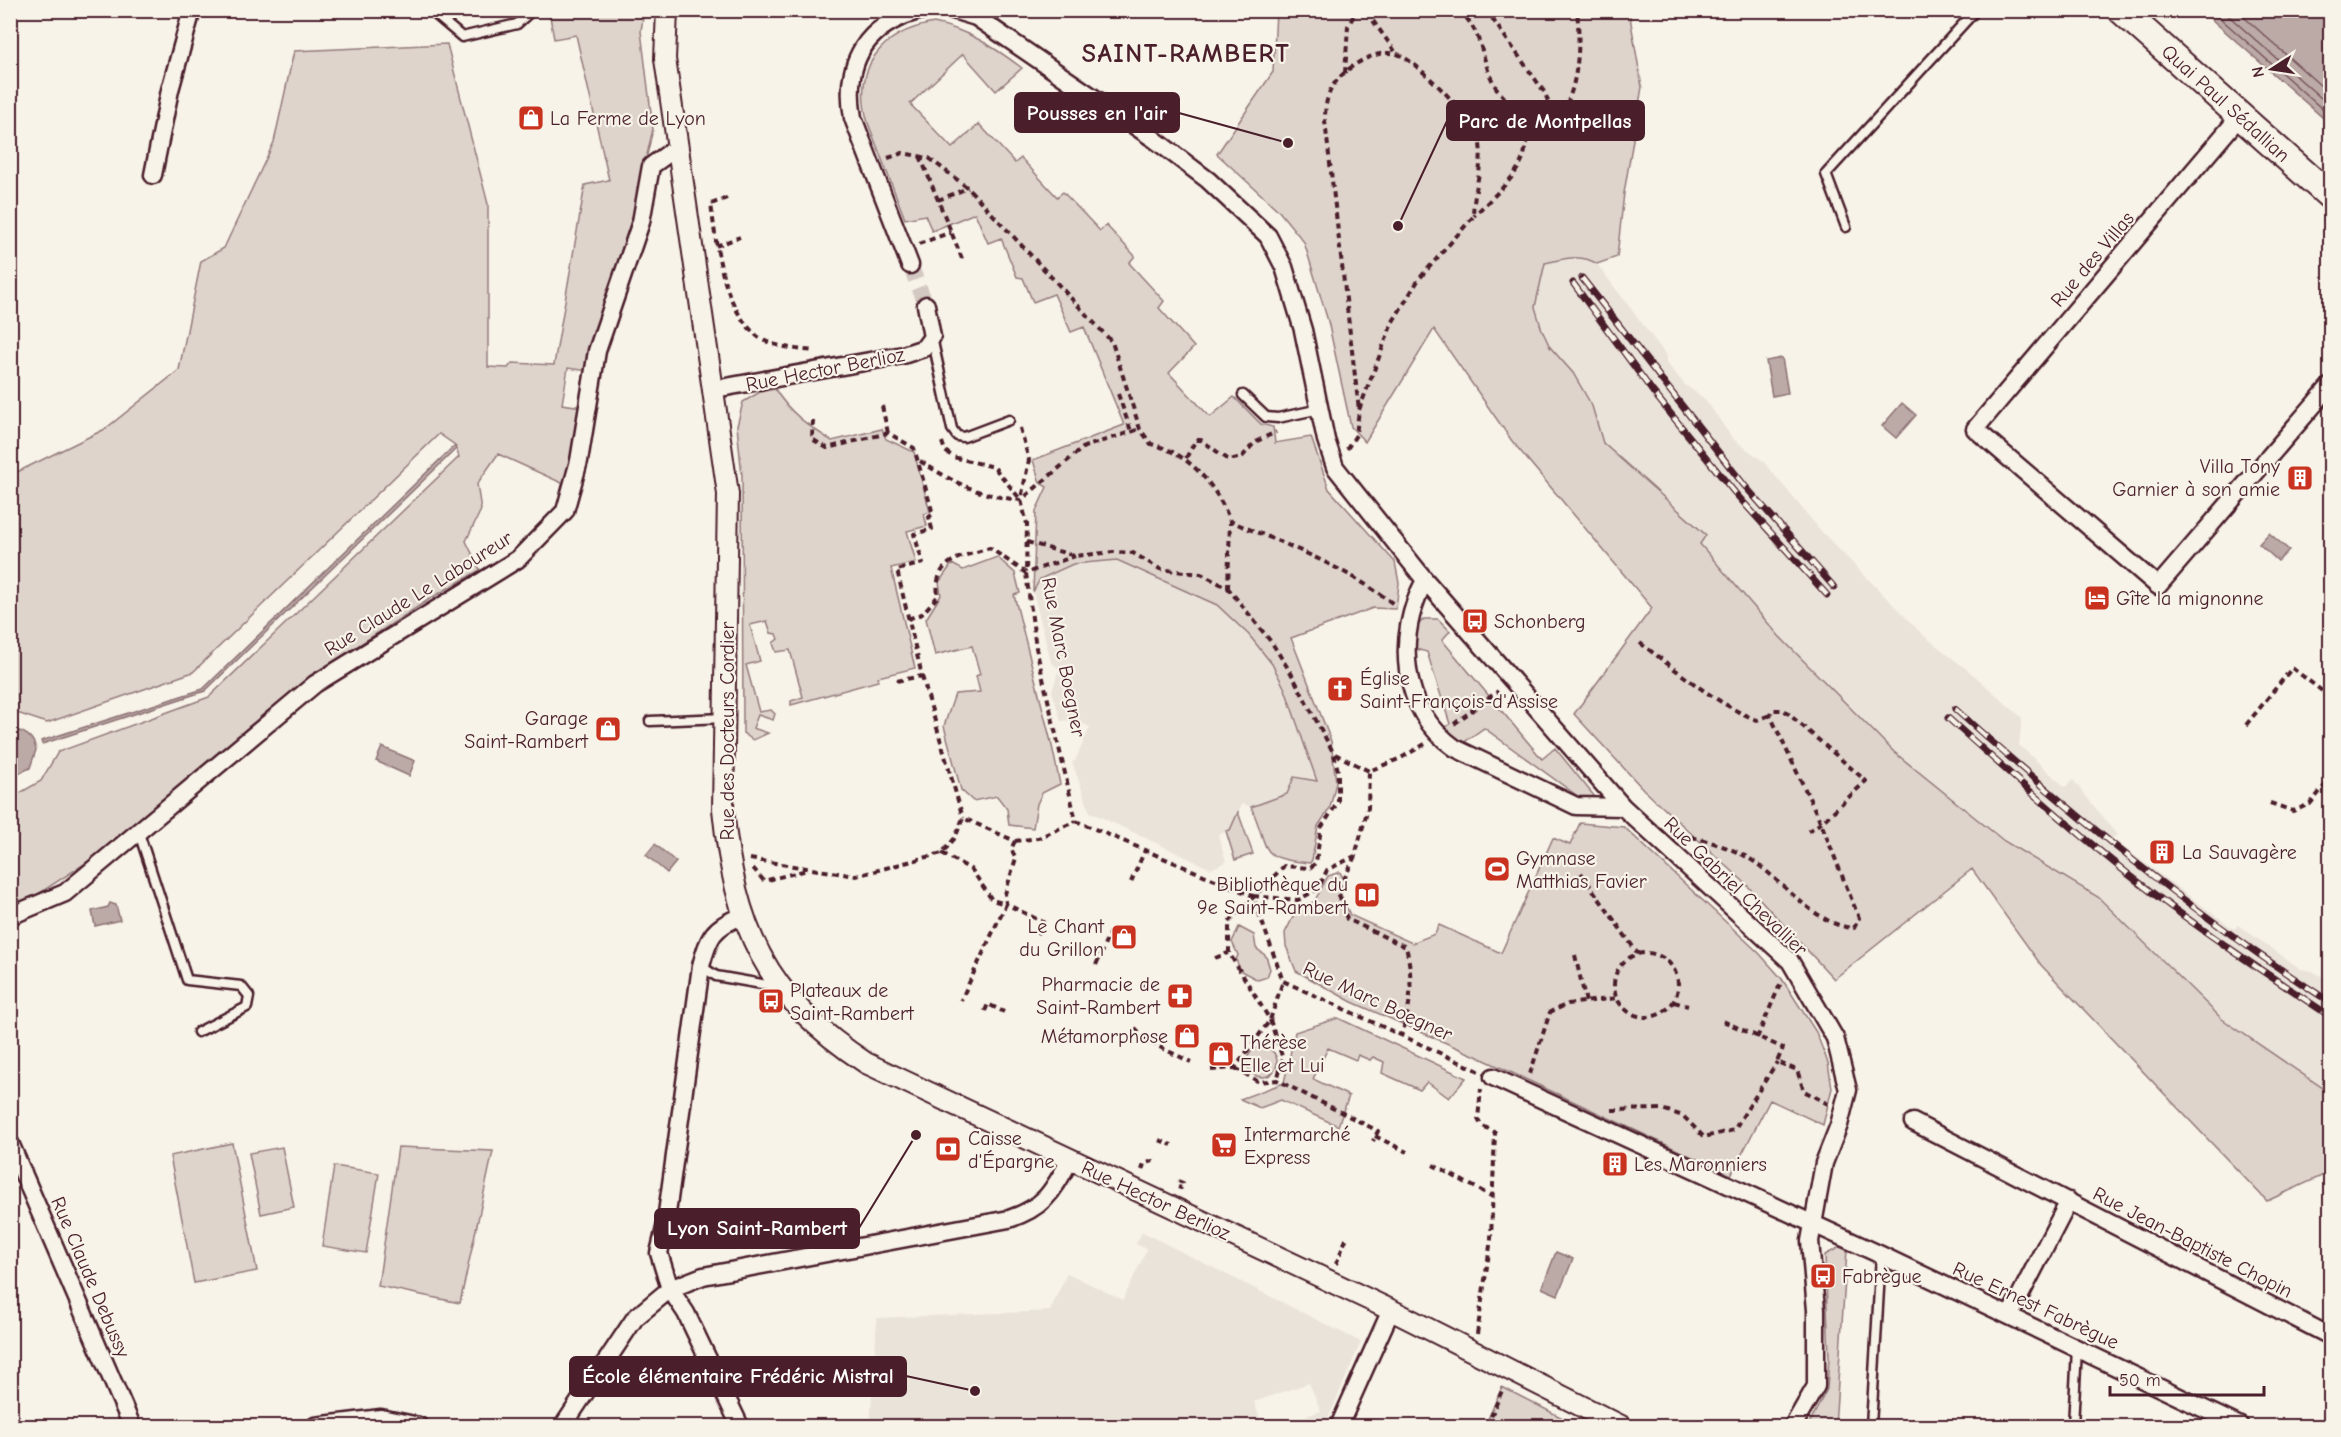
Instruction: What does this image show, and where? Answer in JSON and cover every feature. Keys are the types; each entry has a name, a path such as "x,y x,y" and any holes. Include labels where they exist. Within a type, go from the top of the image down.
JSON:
{"main road":[{"name":"Quai Paul Sédallian","path":"2121,10 2331,196"}],"street":[{"path":"153,175 170,90 192,10"},
{"name":"Rue des Docteurs Cordier","path":"667,10 665,59 676,148 715,390 728,494 723,809 731,870 742,916"},
{"path":"905,252 853,118 849,92 855,65 868,41 884,25 922,10"},
{"path":"953,10 976,17 1154,139 1208,180 1268,236 1284,267 1303,330 1326,440 1335,467"},
{"name":"Rue des Villas","path":"2240,116 1975,429 2158,586 2331,386"},
{"name":"Rue Claude Le Laboureur","path":"10,916 65,893 315,684 518,559 565,511 579,461 597,351 641,222 651,166 676,148"},
{"path":"926,305 932,337"},
{"name":"Rue Hector Berlioz","path":"715,390 903,356 924,348 932,337"},
{"name":"Rue Gabriel Chevallier","path":"1335,467 1425,580 1623,807 1790,962 1835,1038 1848,1090 1824,1164 1810,1241 1816,1310 1816,1386 1792,1426"},
{"path":"1425,580 1417,596 1411,617 1406,659 1408,679 1422,715 1438,736 1455,748 1576,806 1623,807"},
{"path":"740,1426 686,1312 670,1288 659,1253 665,1228 700,966 712,934 721,924 742,916"},
{"name":"Rue Hector Berlioz","path":"742,916 754,947 779,987 837,1044 866,1063 1391,1310 1621,1426"},
{"path":"1488,1075 1812,1225"},
{"name":"Rue Jean-Baptiste Chopin","path":"1913,1122 2331,1336"},
{"name":"Rue Claude Debussy","path":"10,1143 132,1426"},
{"path":"563,1426 635,1318 670,1288 703,1276 1009,1219 1031,1211 1047,1198 1070,1160"},
{"name":"Rue Jean-Baptiste Chopin","path":"2010,1316 2069,1201"},
{"name":"Rue Ernest Fabrègue","path":"1812,1225 1881,1255 2241,1426"},
{"path":"1340,1426 1391,1310"},
{"path":"315,1426 381,1418 419,1426"}],"lane":[{"path":"436,10 436,15 462,37 517,24 532,10"},
{"path":"1846,226 1826,174 1976,10"},
{"path":"932,337 952,429 957,436 964,437 1009,420"},
{"path":"1243,395 1266,417 1278,418 1320,409"},
{"path":"650,721 726,718"},
{"path":"139,833 186,980 241,986 249,996 247,1007 198,1032"},
{"path":"700,966 716,976 779,987"},
{"path":"1871,1426 1881,1255"},
{"path":"2073,1426 2077,1348"}],"path":[{"path":"1345,74 1348,26 1357,10 1366,11 1397,54 1419,67 1475,129 1482,152 1473,216"},
{"path":"1359,410 1392,323 1419,279 1473,216 1520,168 1527,142 1519,115 1495,86 1479,37 1470,21 1459,10"},
{"path":"1486,10 1545,93 1556,124 1568,106 1578,61 1577,10"},
{"path":"1335,467 1356,435 1359,410 1324,120 1326,102 1332,87 1364,60 1379,54 1397,54"},
{"path":"871,164 903,153 929,158 968,188 1112,342 1140,429 1151,444 1169,448 1186,458 1223,502 1230,521 1228,588"},
{"path":"919,156 963,261"},
{"path":"938,200 968,188"},
{"path":"728,198 711,204 717,246 726,284 736,309 757,336 791,348 828,352 831,368"},
{"path":"905,252 951,232"},
{"path":"717,246 740,237"},
{"path":"1118,394 1131,431"},
{"path":"882,406 888,433"},
{"path":"750,859 856,876 942,853 955,838 963,818 922,676 897,570 922,562 914,534 932,529 929,517 933,514 919,461 914,448 888,433 827,448 812,439 813,420"},
{"path":"1018,421 1029,460 1021,500"},
{"path":"919,461 949,480 991,497 1021,500 1084,447 1140,429"},
{"path":"1186,458 1196,440 1200,440 1229,460 1242,457 1255,442"},
{"name":"Rue Marc Boegner","path":"1021,500 1027,524 1026,573 1036,648 1076,821"},
{"path":"1230,521 1324,561 1380,593 1411,617"},
{"path":"1027,542 1075,556"},
{"path":"908,619 922,614 938,596 936,581 948,562 990,548 1026,573 1075,556 1113,552 1133,553 1160,569 1201,574 1228,588 1272,643 1291,673 1334,754 1338,771 1338,802 1321,828 1316,862 1311,868 1284,866 1229,922 1228,953 1270,1020 1283,1059 1277,1080"},
{"path":"1640,643 1712,695 1745,715 1757,720 1770,715 1772,710 1784,710 1866,781 1821,823 1805,833"},
{"path":"2246,725 2292,668 2331,697"},
{"path":"896,681 922,676"},
{"path":"1334,754 1369,771 1401,758 1438,736 1512,680"},
{"path":"1657,840 1682,835 1744,855 1794,896 1839,927 1854,928 1859,918 1821,823 1770,715"},
{"path":"1369,771 1368,808 1361,840 1338,892 1347,919 1406,947 1412,969 1405,1025 1401,1035"},
{"path":"2271,803 2293,811 2310,804 2331,779"},
{"path":"963,818 1015,841 1038,838 1076,821 1253,896 1298,900 1318,889 1326,870 1355,856"},
{"path":"961,1000 1006,904 1005,894 1016,858 1011,849 1015,841"},
{"path":"1131,882 1145,850"},
{"path":"942,853 972,870 992,900 1006,904 1043,922 1036,937"},
{"path":"731,870 750,865 764,881 811,869"},
{"path":"1581,873 1638,954"},
{"name":"Rue Marc Boegner","path":"1253,896 1283,981 1488,1075"},
{"path":"1096,965 1110,932"},
{"path":"1215,958 1228,953"},
{"path":"1653,953 1670,964 1678,982 1674,1002 1659,1015 1649,1018 1629,1013 1616,998 1613,988 1618,969 1624,961 1638,954 1653,953"},
{"path":"1575,955 1586,1002"},
{"path":"1757,1038 1790,962"},
{"path":"1235,1068 1270,1020 1283,981"},
{"path":"1142,986 1150,984"},
{"path":"1524,1092 1550,1012 1568,1004 1616,998"},
{"path":"1674,1002 1688,1006"},
{"path":"985,1011 988,1004 1004,1012"},
{"path":"1591,1123 1598,1111 1662,1109 1683,1116 1704,1137 1734,1130 1777,1062 1783,1048 1723,1021"},
{"path":"1135,1028 1149,1042 1191,1062"},
{"path":"1777,1062 1797,1070 1804,1091 1842,1112"},
{"path":"1211,1070 1235,1068 1260,1082 1277,1080 1378,1131 1374,1139 1407,1152"},
{"path":"1470,1348 1478,1333 1491,1239 1495,1132 1481,1125 1478,1119 1488,1075"},
{"path":"1159,1140 1172,1145"},
{"path":"1142,1170 1144,1164 1153,1161 1155,1163"},
{"path":"1433,1165 1493,1197"},
{"path":"1336,1285 1343,1270 1335,1266 1347,1237"},
{"path":"1487,1426 1510,1369"}],"shaded area":[{"path":"549,11 644,11 641,31 653,129 634,211 592,346 588,371 568,368 562,404 582,407 572,462 564,484 498,454 477,484 481,510 466,541 480,570 433,597 311,676 92,859 32,898 11,906 11,798 41,781 58,752 209,697 459,457 455,445 439,434 193,672 47,723 11,711 11,475 105,429 179,370 201,261 224,248 274,142 294,51 447,44 488,204 488,367 508,368 512,363 554,365 585,185 609,180 576,35 554,39"},
{"path":"1276,11 1629,11 1642,87 1624,193 1617,257 1597,264 1578,258 1545,263 1535,307 1550,347 1573,373 1592,406 1603,443 1706,535 1700,544 1779,636 1894,752 2004,841 2098,897 2222,1019 2330,1093 2330,1175 2328,1173 2267,1201 2041,965 1972,869 1834,979 1743,881 1644,790 1574,714 1652,608 1512,441 1434,329 1365,442 1351,427 1328,321 1304,242 1278,210 1217,154 1273,72"},
{"path":"934,23 980,40 1022,68 996,91 963,54 910,104 952,148 979,124 1015,163 1021,158 1057,197 1063,192 1100,231 1106,225 1135,256 1129,263 1164,301 1159,308 1194,347 1169,373 1210,417 1234,397 1261,424 1273,427 1275,443 1311,437 1329,489 1395,562 1399,583 1396,609 1373,608 1291,638 1331,741 1336,782 1330,808 1318,826 1310,863 1292,861 1272,854 1267,849 1251,807 1287,794 1294,777 1317,781 1285,689 1272,664 1249,635 1217,605 1117,560 1073,564 1040,579 1033,592 1036,511 1047,487 1040,483 1033,460 1124,425 1084,327 1071,332 1054,294 1033,302 1023,278 1017,277 1001,238 988,243 975,213 932,231 925,215 905,219 868,123 864,103 864,85 875,56 885,44 915,28"},
{"path":"1575,257 1590,259 1597,264 1666,355 1666,362 1685,385 1705,399 1733,439 1763,461 1821,531 1923,635 1975,676 2022,718 2019,745 2065,787 2073,780 2117,835 2112,839 2234,929 2238,925 2301,969 2312,971 2330,981 2330,1093 2222,1019 2098,897 2004,841 1894,752 1779,636 1700,543 1706,535 1603,443 1592,406 1573,373 1550,347 1535,307 1545,263"},
{"path":"775,389 793,412 832,441 882,429 886,439 914,452 930,512 924,514 927,526 907,531 916,562 891,568 915,668 878,677 878,681 791,705 791,701 803,697 790,650 776,652 773,643 778,639 776,634 771,633 767,621 750,625 760,661 746,665 759,712 771,710 775,714 773,720 758,715 753,728 768,733 753,740 743,733 742,476 737,426 743,402 760,392"},
{"path":"997,557 1015,573 1020,593 1014,595 1060,784 1042,793 1037,804 1033,828 1009,825 1007,809 997,796 973,801 961,790 944,726 955,694 980,692 976,676 980,674 972,646 935,655 926,619 941,595 939,582 952,564 963,570"},
{"path":"1117,560 1217,605 1249,635 1272,664 1285,689 1322,788 1252,807 1242,804 1230,830 1218,835 1226,862 1211,869 1090,812 1072,762 1075,761 1090,727 1074,720 1061,721 1052,691 1059,669 1051,662 1033,592 1040,579 1073,564"},
{"path":"1424,619 1438,619 1450,631 1442,640 1542,759 1555,748 1595,797 1579,797 1484,728 1459,746 1442,730 1450,724 1427,652 1412,648 1415,628"},
{"path":"1238,812 1253,854 1235,860 1226,831 1230,830"},
{"path":"1580,823 1624,827 1759,953 1782,979 1816,1032 1828,1063 1832,1088 1823,1125 1770,1100 1731,1175 1476,1056 1352,1002 1296,971 1286,946 1285,933 1298,907 1314,902 1328,876 1340,872 1345,882 1340,892 1350,915 1412,943 1435,934 1439,925 1501,953 1553,838 1570,845"},
{"path":"1239,927 1254,935 1256,948 1266,956 1270,969 1267,977 1258,980 1241,971 1236,960 1238,955 1232,942"},
{"path":"1338,1018 1466,1078 1449,1098 1427,1082 1420,1090 1382,1073 1384,1062 1373,1057 1370,1060 1358,1055 1356,1060 1328,1048 1313,1079 1349,1096 1338,1126 1281,1100 1260,1108 1240,1099 1284,1083 1295,1032"},
{"path":"1262,1047 1273,1051 1277,1062 1273,1073 1262,1077 1251,1073 1247,1062 1251,1051"},
{"path":"232,1143 257,1271 194,1283 170,1156"},
{"path":"282,1147 294,1207 261,1214 249,1153"},
{"path":"398,1147 493,1151 460,1303 378,1286"},
{"path":"334,1166 379,1173 366,1253 322,1246"},
{"path":"1142,1232 1361,1342 1325,1426 1285,1426 1282,1424 1321,1411 1309,1383 1254,1402 1263,1426 870,1426 877,1318 1050,1311 1067,1273 1123,1300 1147,1249 1136,1244"},
{"path":"1840,1247 1847,1250 1835,1426 1808,1426 1827,1389 1829,1357 1825,1255"},
{"path":"1502,1387 1578,1426 1485,1426"}],"water":[{"path":"2202,11 2330,11 2330,124"},
{"path":"1782,358 1788,393 1772,396 1766,361"},
{"path":"1902,403 1916,415 1896,438 1882,426"},
{"path":"454,446 456,449 205,691 42,744 41,741 203,689"},
{"path":"2269,533 2289,550 2278,561 2259,544"},
{"path":"11,730 28,735 36,750 30,768 11,777"},
{"path":"382,747 415,761 409,776 376,761"},
{"path":"655,844 676,862 667,873 646,855"},
{"path":"110,903 116,905 120,920 95,926 92,911 108,907"},
{"path":"1556,1252 1573,1259 1558,1295 1542,1288"}],"tunnel":[{"path":"910,265 926,305"}],"railway":[{"path":"1582,278 1744,485 1834,587"},
{"path":"1573,283 1653,392 1735,493 1827,595"},
{"path":"1955,709 2045,788 2184,900 2330,1002"},
{"path":"1948,718 2059,817 2128,874 2253,965 2330,1016"}],"place":[{"name":"La Ferme de Lyon","path":"531,118"},
{"name":"Pousses en l'air","path":"1288,143"},
{"name":"Parc de Montpellas","path":"1398,226"},
{"name":"Villa Tony Garnier à son amie","path":"2300,478"},
{"name":"Gîte la mignonne","path":"2097,598"},
{"name":"Schonberg","path":"1475,621"},
{"name":"Église Saint-François-d'Assise","path":"1340,689"},
{"name":"Garage Saint-Rambert","path":"608,729"},
{"name":"La Sauvagère","path":"2162,852"},
{"name":"Gymnase Matthias Favier","path":"1497,869"},
{"name":"Bibliothèque du 9e Saint-Rambert","path":"1367,895"},
{"name":"Le Chant du Grillon","path":"1124,937"},
{"name":"Pharmacie de Saint-Rambert","path":"1180,996"},
{"name":"Plateaux de Saint-Rambert","path":"771,1001"},
{"name":"Métamorphose","path":"1187,1036"},
{"name":"Thérèse Elle et Lui","path":"1221,1054"},
{"name":"Lyon Saint-Rambert","path":"916,1135"},
{"name":"Intermarché Express","path":"1224,1145"},
{"name":"Caisse d'Épargne","path":"948,1149"},
{"name":"Les Maronniers","path":"1615,1164"},
{"name":"Fabrègue","path":"1823,1276"},
{"name":"École élémentaire Frédéric Mistral","path":"975,1391"}],"district":[{"name":"SAINT-RAMBERT","path":"1186,53"}]}
